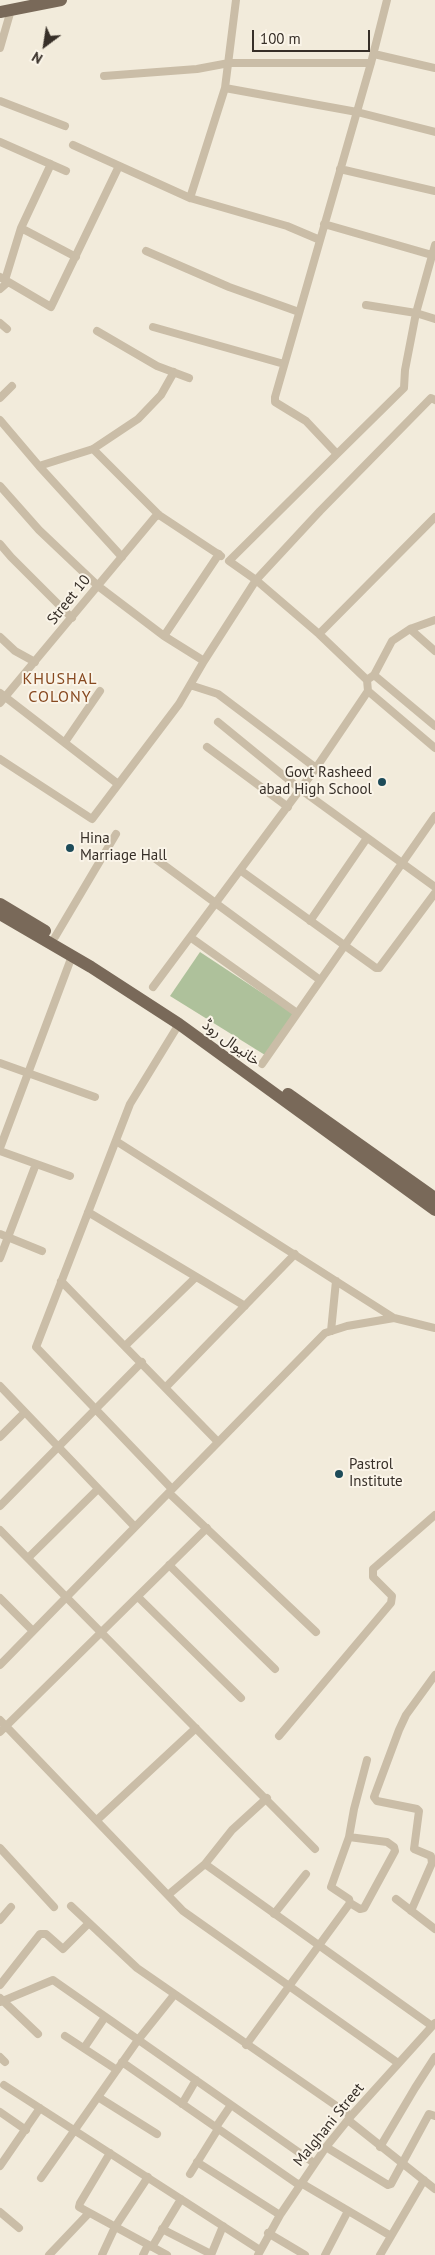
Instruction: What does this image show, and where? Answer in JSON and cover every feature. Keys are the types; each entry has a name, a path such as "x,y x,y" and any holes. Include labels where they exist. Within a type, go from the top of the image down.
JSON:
{"main road":[{"path":"5,11 41,1 61,0"},
{"name":"خانیوال روڈ","path":"0,904 148,994 435,1198"},
{"name":"خانیوال روڈ","path":"0,914 72,956 179,1024 435,1210"}],"street":[{"path":"190,198 226,88 236,0"},
{"path":"337,454 306,421 276,402 274,397 374,54 386,0"},
{"path":"0,48 5,11"},
{"path":"374,54 435,68"},
{"path":"104,76 197,69 229,63 371,63"},
{"path":"226,88 357,112 435,132"},
{"path":"0,101 65,126"},
{"path":"0,142 66,171"},
{"path":"73,144 190,198 287,226 320,240"},
{"path":"0,289 21,228 51,164"},
{"path":"4,279 51,307 120,166"},
{"path":"340,169 435,191"},
{"path":"324,224 434,256"},
{"path":"21,228 76,256"},
{"path":"229,561 404,388 405,370 416,313 434,256 435,245"},
{"path":"146,251 229,287 299,312"},
{"path":"366,305 416,313 435,319"},
{"path":"0,323 7,329"},
{"path":"153,327 284,364"},
{"path":"97,331 157,366 189,378"},
{"path":"40,466 93,449 138,419 161,395 174,372"},
{"path":"0,398 12,386"},
{"path":"0,759 92,819 179,704 256,580 320,511 431,398 435,400"},
{"path":"0,420 122,557"},
{"path":"93,449 159,515 256,580 319,634 367,680 368,690 316,768 153,987"},
{"path":"0,486 39,530 98,586 164,636 204,661"},
{"name":"Street 10","path":"2,698 36,662 155,517 159,515"},
{"path":"319,634 435,517"},
{"path":"0,544 10,557 72,618"},
{"path":"164,636 219,554"},
{"path":"367,680 374,675 392,641 410,629 435,620"},
{"path":"410,629 435,651"},
{"path":"0,637 15,651 36,662"},
{"path":"374,675 435,726"},
{"path":"190,685 218,694 316,768"},
{"path":"368,690 435,748"},
{"path":"65,742 100,691"},
{"path":"2,698 65,742 118,784"},
{"path":"218,722 300,789 435,887"},
{"path":"207,747 288,807"},
{"path":"262,1064 435,816"},
{"path":"55,937 116,834"},
{"path":"310,921 367,838"},
{"path":"149,854 320,980"},
{"path":"240,870 374,968 379,968 435,893"},
{"path":"190,937 297,1013"},
{"path":"70,1176 0,1150 72,956"},
{"path":"179,1024 130,1104 36,1348 206,1528 316,1632"},
{"path":"0,1063 94,1097"},
{"path":"116,1141 394,1318 435,1328"},
{"path":"0,1258 4,1236 36,1164"},
{"path":"88,1212 245,1306"},
{"path":"4,1236 42,1251"},
{"path":"166,1387 295,1254"},
{"path":"126,1345 196,1276"},
{"path":"61,1281 126,1345 218,1442"},
{"path":"331,1331 336,1281"},
{"path":"1,1662 325,1334 347,1326 394,1318"},
{"path":"0,1506 142,1362"},
{"path":"0,1386 135,1527"},
{"path":"0,1437 24,1412"},
{"path":"28,1558 98,1489"},
{"path":"279,1736 391,1603 392,1596 373,1577 373,1569 435,1515"},
{"path":"3,1730 206,1528"},
{"path":"0,1530 267,1798 315,1849"},
{"path":"169,1565 276,1669"},
{"path":"138,1597 241,1698"},
{"path":"0,1598 33,1631"},
{"path":"411,1911 433,1863 431,1856 414,1849 418,1810 377,1801 374,1797 406,1716 435,1675"},
{"path":"0,1720 3,1730 97,1820 183,1911 398,2063"},
{"path":"97,1820 196,1728"},
{"path":"349,1837 387,1842 394,1847 395,1851 364,1908 360,1909 331,1887 349,1837 354,1808 367,1760"},
{"path":"168,1895 206,1864 232,1830 267,1798"},
{"path":"0,1848 54,1907"},
{"path":"206,1864 274,1914 434,2024"},
{"path":"274,1914 306,1874"},
{"path":"396,1899 435,1930"},
{"path":"246,2044 350,1903"},
{"path":"71,1906 131,1962 174,1995 349,2118 380,2147 435,2189"},
{"path":"0,1920 11,1907"},
{"path":"0,1985 40,1934 46,1934 63,1949 89,1923"},
{"path":"38,2034 1,2001 53,1980 314,2163"},
{"path":"41,2178 122,2062 174,1995"},
{"path":"84,2048 105,2017"},
{"name":"Malghani Street","path":"259,2252 268,2233 326,2147 349,2118 434,2024"},
{"path":"65,2036 117,2070"},
{"path":"380,2147 414,2088 435,2057"},
{"path":"122,2062 300,2184 391,2236"},
{"path":"182,2104 196,2080"},
{"path":"4,2085 224,2226 259,2252"},
{"path":"98,2098 157,2134"},
{"path":"190,2174 231,2105"},
{"path":"0,2166 40,2108"},
{"path":"0,2112 26,2130"},
{"path":"326,2147 388,2185 391,2184 429,2114 435,2116"},
{"path":"110,2153 80,2203 79,2208 167,2255"},
{"path":"197,2162 280,2215"},
{"path":"102,2255 115,2227 148,2177"},
{"path":"380,2255 424,2180"},
{"path":"143,2255 181,2199"},
{"path":"325,2255 348,2211"},
{"path":"0,2212 19,2228"},
{"path":"49,2255 89,2213"},
{"path":"162,2229 211,2255 224,2226"},
{"path":"268,2233 305,2255"}],"green space":[{"path":"200,952 294,1014 265,1055 170,996"}],"place":[{"name":"Govt Rasheed abad High School","path":"382,782"},
{"name":"Hina Marriage Hall","path":"70,848"},
{"name":"Pastrol Institute","path":"339,1474"}],"district":[{"name":"KHUSHAL COLONY","path":"60,688"}]}
